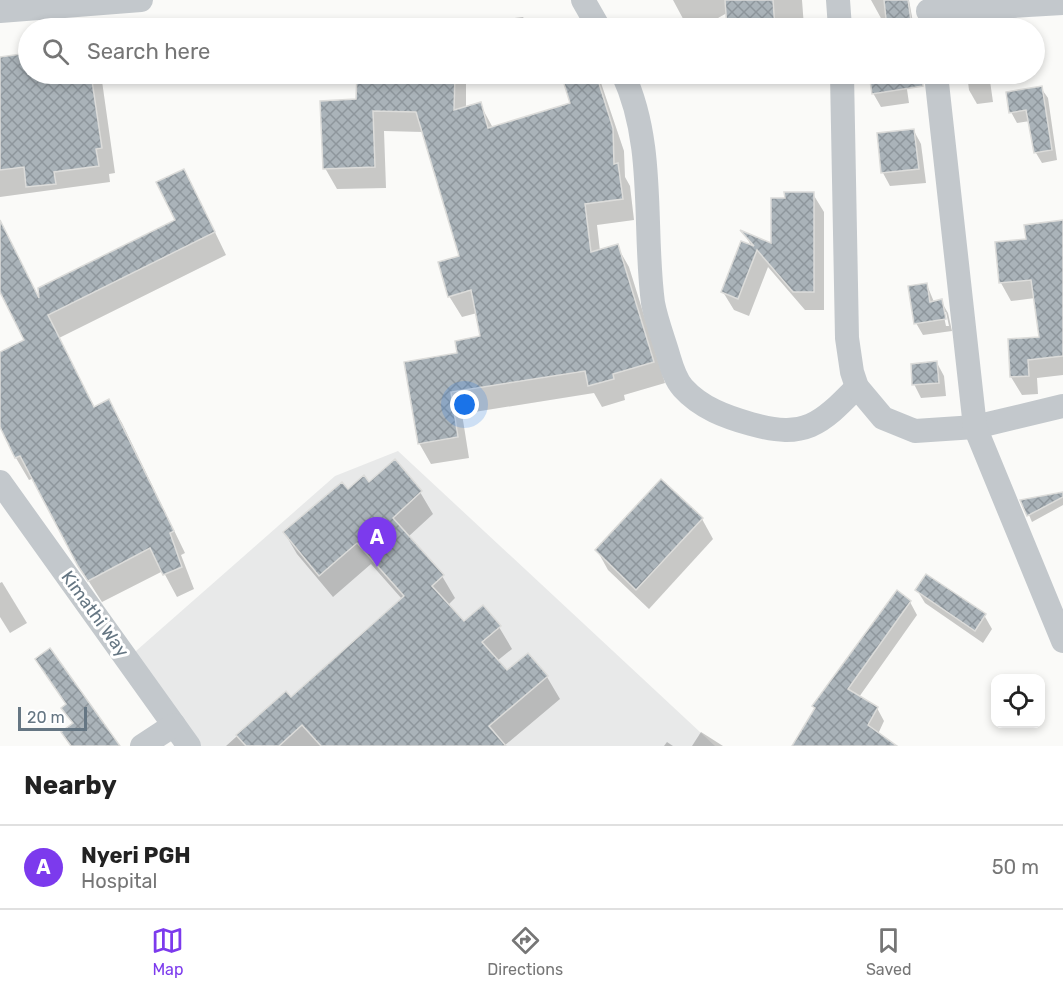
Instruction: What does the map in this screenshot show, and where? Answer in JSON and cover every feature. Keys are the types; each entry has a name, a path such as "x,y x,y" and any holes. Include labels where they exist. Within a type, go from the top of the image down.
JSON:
{"street":[{"path":"0,11 141,0"},
{"path":"583,0 593,18"},
{"path":"838,0 839,18"},
{"path":"929,13 1063,3"},
{"path":"627,84 639,126 650,220 653,303 674,374 682,387 707,407 732,419 776,431 797,431 816,425 831,415 857,387"},
{"path":"842,84 847,338 852,372 857,387 884,418 915,431 975,427 1063,406"},
{"path":"937,84 975,427 1063,641"},
{"name":"Kimathi Way","path":"0,482 189,746"},
{"path":"142,746 174,725"}],"shaded area":[{"path":"398,451 715,746 190,746 128,658 335,476"}],"building":[{"path":"725,0 773,0 774,18 726,18"},
{"path":"884,0 908,0 911,18 886,18"},
{"path":"18,54 18,84 92,84 102,148 96,149 99,166 54,172 56,184 26,187 24,167 0,170 0,57"},
{"path":"357,84 455,84 454,110 481,102 488,128 570,103 564,84 599,84 613,128 614,164 618,163 623,199 585,204 591,252 618,244 654,362 613,374 614,379 588,386 585,371 451,392 458,437 418,444 404,362 457,353 455,341 480,336 471,290 448,297 438,262 459,256 416,112 373,111 375,167 323,169 320,101 356,99"},
{"path":"870,84 923,84 923,86 872,94"},
{"path":"1042,86 1052,150 1034,153 1026,110 1009,113 1006,92"},
{"path":"914,129 919,169 881,173 877,133"},
{"path":"184,169 215,232 48,315 94,407 109,399 174,531 170,533 182,567 163,575 150,548 88,581 20,456 15,458 0,427 0,352 24,340 0,292 0,220 39,298 38,288 175,220 156,182"},
{"path":"784,192 814,192 814,292 793,292 757,250 738,299 721,292 741,241 754,246 740,230 771,243 771,198 785,198"},
{"path":"1063,220 1063,356 1028,360 1029,376 1010,377 1008,339 1039,337 1031,280 999,283 995,242 1026,239 1024,225"},
{"path":"927,283 930,302 942,299 946,319 914,324 908,286"},
{"path":"937,361 939,383 912,385 911,364"},
{"path":"395,459 422,491 393,518 444,575 432,586 464,621 483,605 501,626 482,642 507,670 528,653 548,676 489,726 506,746 321,746 302,725 279,746 246,746 236,735 286,691 291,697 404,596 357,543 319,576 283,532 342,482 348,489 364,475 369,482"},
{"path":"661,479 703,518 636,590 595,550"},
{"path":"1063,492 1063,497 1027,516 1020,500"},
{"path":"926,574 986,614 975,631 915,590"},
{"path":"897,590 911,601 848,689 878,707 868,725 897,746 792,746 815,708 812,706"},
{"path":"50,648 120,746 71,746 61,732 73,723 61,708 66,704 35,659"}],"place":[{"name":"Nyeri PGH","path":"377,567"}]}
